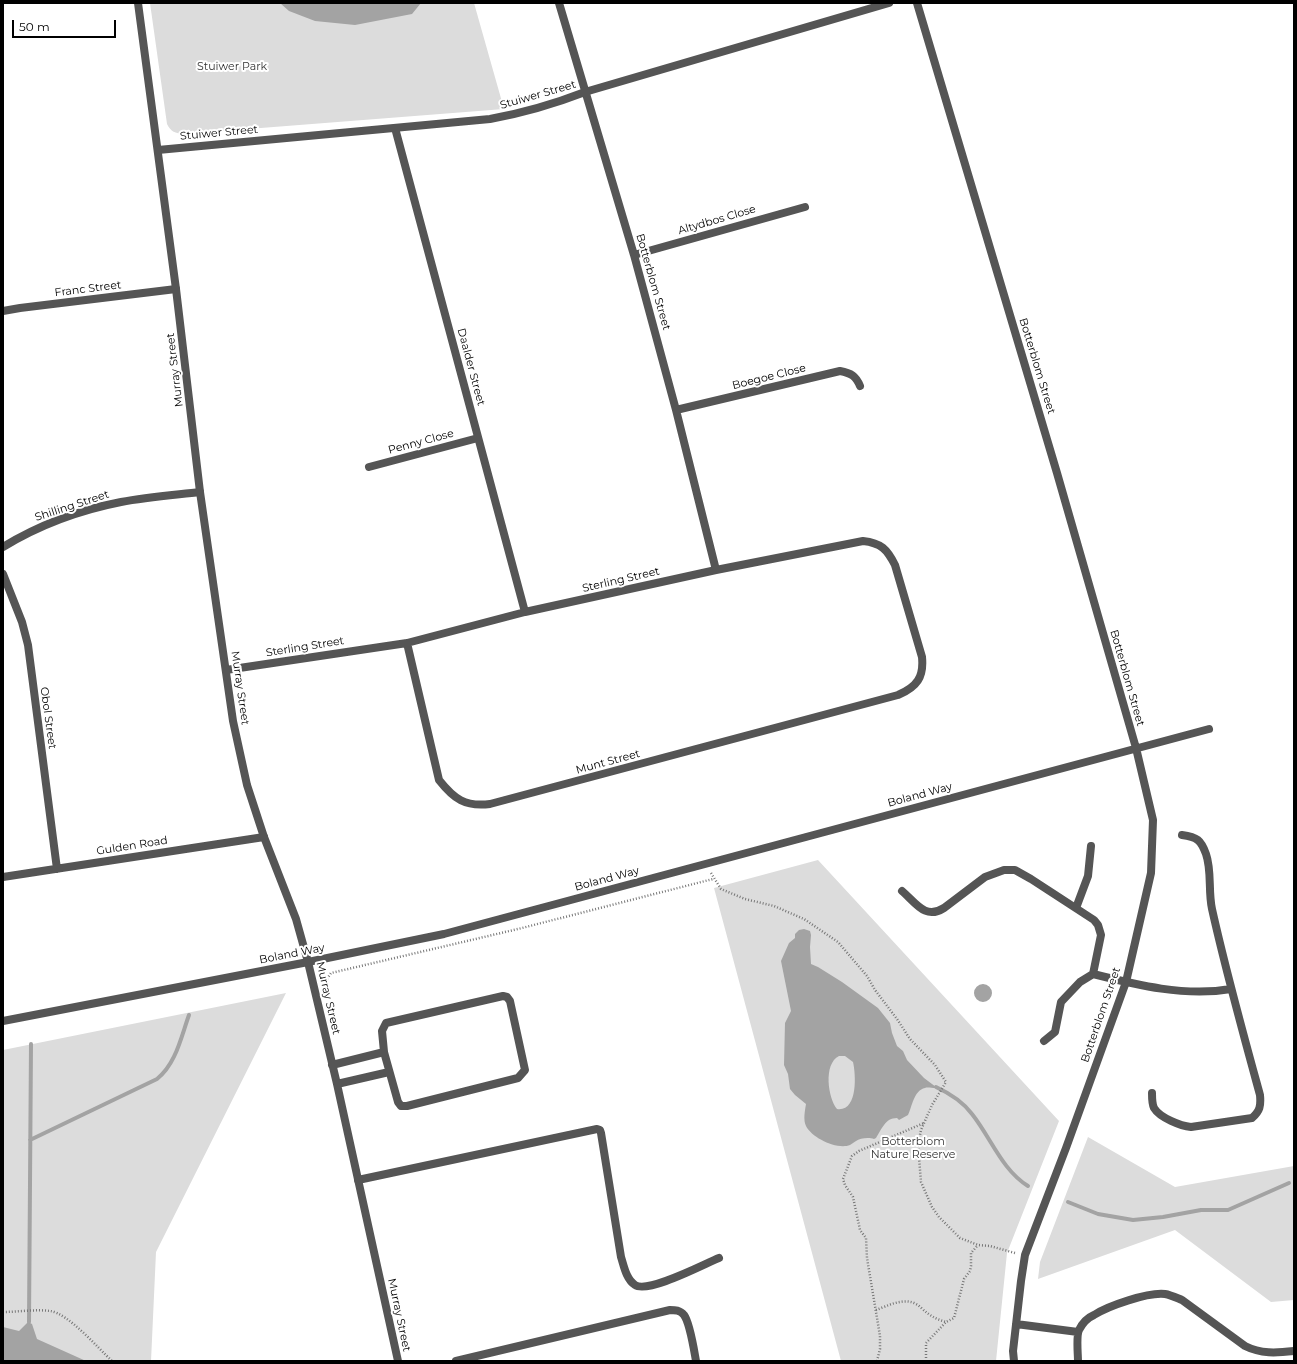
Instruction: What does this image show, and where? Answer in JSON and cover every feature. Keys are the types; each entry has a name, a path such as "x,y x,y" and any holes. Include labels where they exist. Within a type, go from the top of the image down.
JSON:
{"street":[{"name":"Murray Street","path":"138,3 176,289 200,492 233,721 242,767 264,837 296,919 308,962 337,1084 398,1361"},
{"name":"Botterblom Street","path":"559,3 634,255 676,410 716,570"},
{"name":"Stuiwer Street","path":"158,150 490,119 523,113 585,92 889,3"},
{"name":"Botterblom Street","path":"916,3 1057,473 1136,748 1153,820 1150,873 1126,982 1066,1148 1025,1255 1020,1281 1013,1352 1014,1361"},
{"name":"Daalder Street","path":"395,128 525,612"},
{"name":"Altydbos Close","path":"634,255 805,207"},
{"name":"Franc Street","path":"3,311 176,289"},
{"name":"Boegoe Close","path":"676,410 840,371 849,372 857,379 860,386"},
{"name":"Penny Close","path":"370,467 478,438"},
{"name":"Shilling Street","path":"3,547 42,526 97,508 122,502 200,492"},
{"name":"Sterling Street","path":"226,670 407,643 525,612 716,570 863,541 878,544 891,556 895,565 922,657 923,668 920,678"},
{"name":"Obol Street","path":"3,574 22,622 28,645 57,869"},
{"name":"Munt Street","path":"407,643 439,780 452,795 459,800 469,804 478,805 490,804 898,695 907,692 920,678"},
{"name":"Boland Way","path":"3,1021 444,934 1209,729"},
{"path":"1152,1092 1154,1108 1158,1113 1182,1126 1191,1127 1201,1127 1252,1118 1260,1109 1261,1103 1230,989 1211,906 1210,874 1206,855 1200,842 1194,836 1182,835"},
{"name":"Gulden Road","path":"3,878 264,837"},
{"path":"1076,908 1088,876 1091,846"},
{"path":"902,891 924,910 931,913 937,912 985,877 1004,870 1015,870 1094,920 1101,935 1093,974"},
{"path":"1044,1041 1055,1032 1061,1002 1080,982 1093,974 1161,989 1213,992 1230,989"},
{"path":"503,996 507,997 510,1001 525,1070 518,1078 407,1106 401,1106 398,1102 384,1052 382,1031 386,1023 503,996"},
{"path":"332,1065 384,1052"},
{"path":"337,1084 389,1072"},
{"path":"358,1180 597,1129 600,1130 601,1133 621,1257 629,1279 634,1285 645,1287 659,1284 719,1258"},
{"path":"1078,1361 1078,1332 1085,1322 1093,1315 1142,1297 1165,1294 1182,1300 1252,1350 1268,1353 1294,1351"},
{"path":"456,1361 670,1310 677,1310 683,1314 687,1321 696,1361"},
{"path":"1016,1324 1078,1332"}],"path":[{"path":"706,864 713,879 721,889 745,899 774,906 804,919 838,942 858,965 910,1039 935,1065 946,1082 932,1105 921,1130 918,1145 921,1182 932,1207 939,1217 960,1238 978,1245 990,1246 1025,1255"},
{"path":"325,990 327,979 332,973 518,929 713,879"},
{"path":"877,1361 880,1349 880,1336 867,1258 866,1238 860,1230 853,1197 843,1179 852,1156 859,1150 924,1123"},
{"path":"926,1361 926,1343 946,1322 954,1318 964,1279 970,1271 971,1253 978,1245"},
{"path":"876,1310 896,1303 915,1303 928,1314 946,1322"},
{"path":"3,1312 50,1311 58,1313 76,1326 112,1361"}],"green space":[{"name":"Stuiwer Park","path":"150,3 474,3 504,109 184,134 176,133 170,129 167,124"},
{"name":"Botterblom Nature Reserve","path":"818,860 1059,1121 1007,1253 996,1361 841,1361 714,888"},
{"path":"286,993 156,1252 151,1361 3,1361 3,1050"},
{"path":"1088,1137 1175,1187 1294,1166 1294,1300 1271,1302 1175,1230 1038,1279 1040,1262"}],"shaded area":[{"path":"280,3 421,3 412,14 355,25 315,21 289,11"},
{"path":"804,929 810,931 811,964 842,982 878,1008 890,1023 897,1046 903,1051 907,1060 924,1078 936,1087 921,1089 914,1099 908,1115 899,1120 897,1118 893,1118 887,1122 874,1139 862,1139 850,1145 838,1146 819,1139 805,1124 804,1118 806,1104 790,1089 788,1074 784,1065 785,1023 791,1011 781,961 789,943 795,938 795,934 799,930","holes":["839,1056 845,1056 853,1062 855,1075 854,1092 849,1105 844,1108 837,1109 829,1090 829,1073 834,1060"]},
{"path":"979,984 987,984 992,989 990,1000 987,1002 979,1002 974,997 974,989"},
{"path":"28,1322 32,1324 37,1339 86,1361 3,1361 3,1327 19,1331"}],"waterway":[{"path":"30,1140 157,1079 169,1066 177,1050 189,1015"},
{"path":"29,1322 31,1044"},
{"path":"936,1087 956,1098 968,1110 979,1123 1004,1163 1028,1186"},
{"path":"1068,1202 1098,1214 1133,1220 1163,1217 1201,1210 1228,1210 1289,1183"}]}
